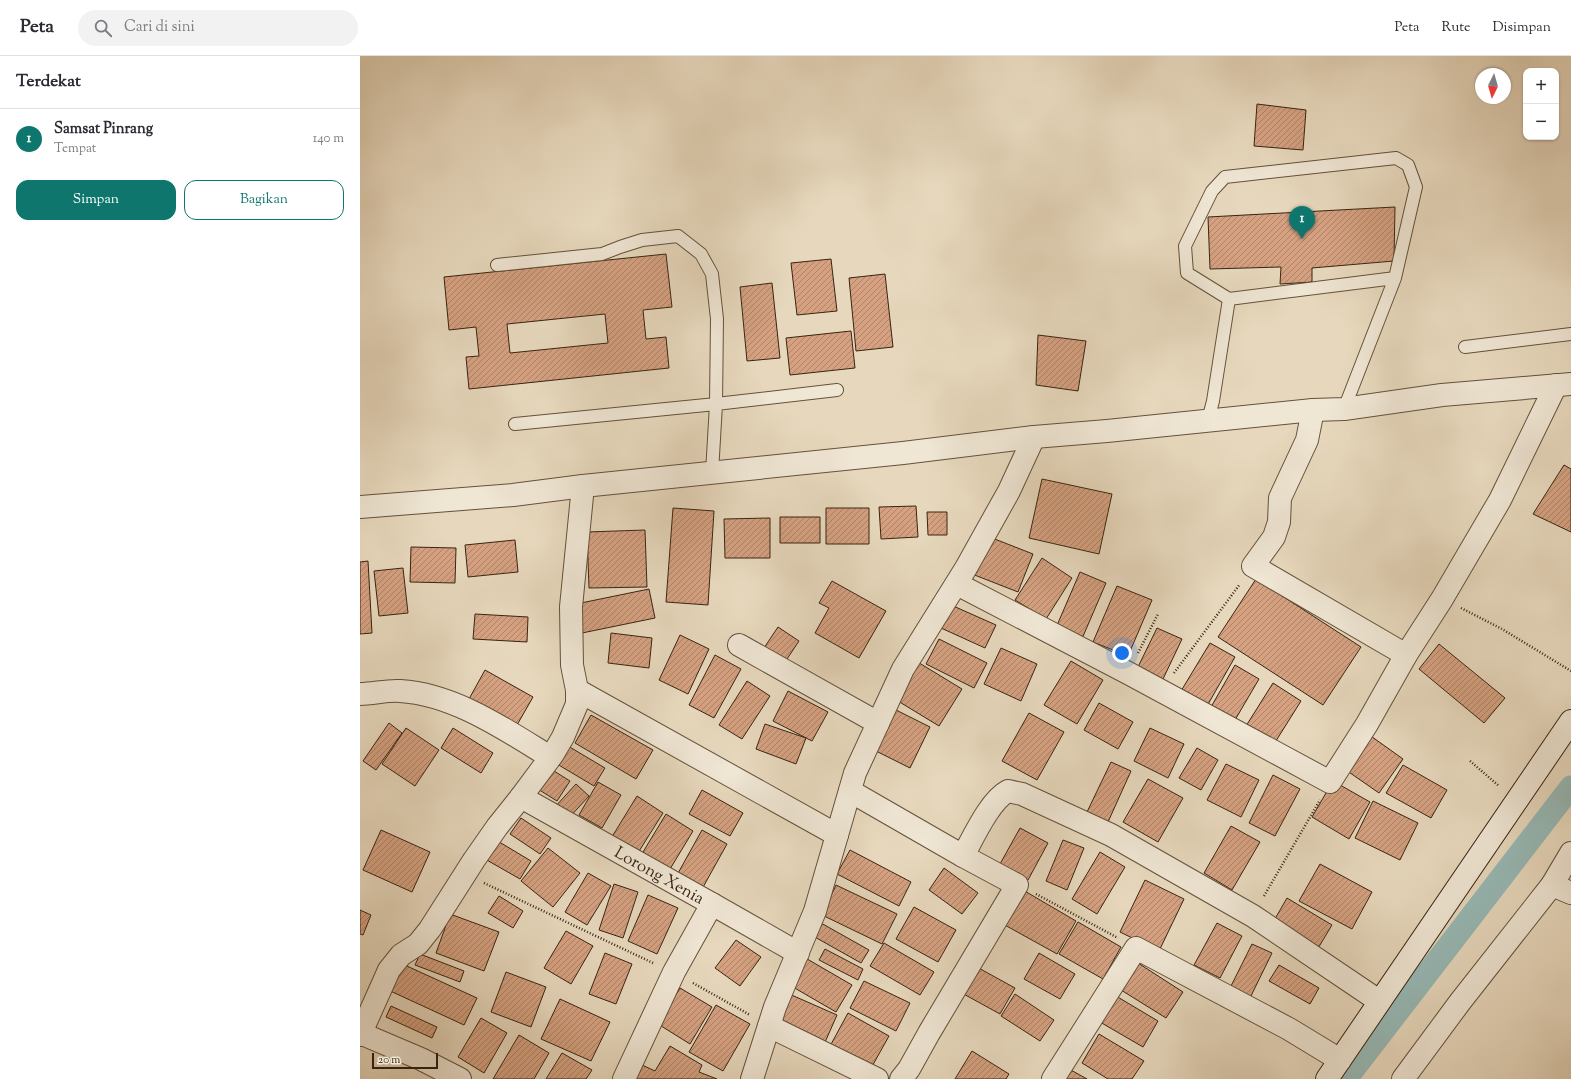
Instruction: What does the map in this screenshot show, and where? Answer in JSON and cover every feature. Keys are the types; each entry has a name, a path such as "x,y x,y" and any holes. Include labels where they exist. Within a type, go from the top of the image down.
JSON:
{"street":[{"path":"360,507 513,495 582,486 1034,437 1313,410 1344,410 1442,395 1563,385"},
{"path":"957,584 1128,673 1330,782 1367,724 1406,655 1442,599 1500,500 1563,385"},
{"path":"1313,410 1307,440 1280,498 1279,522 1274,536 1253,566 1406,655"},
{"path":"752,1079 776,1007 815,911 855,773 903,669 957,584 1009,491 1034,437"},
{"path":"460,1079 421,1059 360,1034 389,970 401,955 418,944 430,929 464,874 564,737 577,704 577,690 572,664 571,607 582,486"},
{"path":"739,645 878,723"},
{"path":"577,690 837,835"},
{"path":"360,694 399,691 436,698 458,706 503,728 550,757"},
{"path":"1326,1079 1571,721"},
{"path":"850,791 963,856 1018,885 909,1069 901,1079"},
{"path":"963,856 992,805 1001,794 1008,791 1022,794 1111,835 1253,916 1379,1001"},
{"name":"Lorong Xenia","path":"521,797 798,953"},
{"path":"1403,1079 1460,1002 1561,889 1571,853"},
{"path":"624,1079 674,972 712,904"},
{"path":"1053,1079 1136,948 1289,1029 1340,1060"},
{"path":"769,1026 877,1079"}],"lane":[{"path":"1344,410 1395,278 1416,188 1408,165 1396,158 1225,177 1212,191 1185,246 1187,273 1229,299 1395,278"},
{"path":"497,265 602,254 620,246 642,240 678,236 701,254 712,274 717,319 716,404 712,473"},
{"path":"1208,420 1214,401 1229,299"},
{"path":"1465,347 1571,334"},
{"path":"516,424 837,390"}],"path":[{"path":"1161,691 1253,566"},
{"path":"1442,599 1502,629 1571,671"},
{"path":"1128,673 1158,614"},
{"path":"1470,761 1516,802"},
{"path":"1253,916 1330,782"},
{"path":"464,874 674,972 769,1026"},
{"path":"1018,885 1136,948"}],"building":[{"path":"1257,104 1306,110 1303,150 1254,146"},
{"path":"1395,207 1394,261 1312,268 1312,282 1280,284 1281,267 1210,269 1208,217"},
{"path":"666,254 672,307 643,310 646,339 666,337 669,368 469,389 466,357 479,356 476,327 449,330 444,277","holes":["605,314 608,343 510,353 507,324"]},
{"path":"831,259 837,311 797,315 791,263"},
{"path":"885,274 893,347 856,351 849,278"},
{"path":"772,283 780,358 747,361 740,287"},
{"path":"851,331 855,368 790,375 786,338"},
{"path":"1038,335 1086,341 1078,391 1036,385"},
{"path":"1564,465 1571,469 1571,532 1533,514"},
{"path":"1042,479 1112,494 1099,554 1029,538"},
{"path":"916,506 918,537 881,539 879,507"},
{"path":"673,508 714,511 708,605 666,602"},
{"path":"826,508 869,508 869,544 826,544"},
{"path":"927,512 947,512 947,535 928,535"},
{"path":"780,517 820,517 820,543 780,543"},
{"path":"770,518 770,558 725,558 724,519"},
{"path":"645,530 647,587 589,588 587,532"},
{"path":"987,536 1033,554 1018,592 972,574"},
{"path":"515,540 518,572 468,577 465,545"},
{"path":"411,547 456,548 455,583 410,582"},
{"path":"1042,558 1072,578 1046,619 1015,600"},
{"path":"368,561 372,633 360,634 360,562"},
{"path":"403,568 408,613 379,616 374,571"},
{"path":"1080,572 1106,583 1081,641 1055,630"},
{"path":"1256,579 1361,647 1323,705 1218,637"},
{"path":"832,581 886,611 859,658 815,633 829,608 819,603"},
{"path":"1117,586 1152,600 1128,656 1093,642"},
{"path":"649,589 655,618 582,633 576,604"},
{"path":"951,605 996,625 985,648 941,628"},
{"path":"475,614 528,617 527,642 473,639"},
{"path":"778,627 799,641 781,668 760,654"},
{"path":"1157,628 1182,639 1163,679 1138,667"},
{"path":"611,633 652,638 649,668 608,663"},
{"path":"680,635 709,649 688,694 659,680"},
{"path":"939,639 987,663 974,688 926,664"},
{"path":"1210,643 1235,657 1207,706 1181,691"},
{"path":"1439,644 1505,698 1484,723 1419,669"},
{"path":"1001,648 1037,664 1021,701 984,684"},
{"path":"715,655 741,669 714,718 689,705"},
{"path":"916,661 962,689 939,726 893,698"},
{"path":"1071,661 1103,680 1077,724 1044,705"},
{"path":"1235,665 1259,679 1235,720 1211,707"},
{"path":"485,670 533,697 517,725 469,699"},
{"path":"747,681 770,696 742,739 719,725"},
{"path":"1273,683 1301,701 1274,744 1246,726"},
{"path":"788,691 828,712 812,741 773,721"},
{"path":"1099,703 1133,722 1118,749 1084,730"},
{"path":"892,708 930,727 910,768 872,749"},
{"path":"1029,713 1064,732 1037,780 1002,761"},
{"path":"591,715 653,750 636,779 575,743"},
{"path":"389,723 402,733 376,770 363,761"},
{"path":"765,724 806,738 796,764 756,749"},
{"path":"406,728 439,750 415,786 382,764"},
{"path":"453,728 493,753 481,773 441,748"},
{"path":"1150,728 1184,744 1168,778 1134,761"},
{"path":"1368,734 1403,759 1379,793 1343,768"},
{"path":"568,746 605,768 594,786 557,764"},
{"path":"1197,748 1218,760 1201,790 1179,778"},
{"path":"1111,762 1131,771 1108,822 1087,812"},
{"path":"1226,764 1259,780 1241,817 1207,800"},
{"path":"1403,765 1447,790 1431,818 1386,793"},
{"path":"546,766 570,781 557,801 533,786"},
{"path":"1273,775 1300,789 1275,836 1249,823"},
{"path":"1148,779 1183,798 1158,842 1123,822"},
{"path":"1333,781 1370,802 1349,839 1312,817"},
{"path":"598,782 621,795 602,828 579,815"},
{"path":"576,784 589,796 567,820 554,808"},
{"path":"702,790 743,813 730,836 689,814"},
{"path":"637,796 663,813 636,856 610,840"},
{"path":"1373,801 1418,823 1400,860 1355,838"},
{"path":"666,814 693,831 667,874 640,857"},
{"path":"521,818 551,838 540,854 510,834"},
{"path":"1231,826 1260,842 1232,890 1204,873"},
{"path":"1020,828 1048,843 1028,880 1000,864"},
{"path":"381,830 430,852 412,892 363,870"},
{"path":"702,830 727,844 702,889 677,875"},
{"path":"496,840 531,861 520,879 485,859"},
{"path":"1063,840 1084,848 1067,890 1046,881"},
{"path":"548,848 580,873 553,907 521,881"},
{"path":"850,850 911,882 899,906 837,874"},
{"path":"1100,852 1125,867 1097,914 1072,899"},
{"path":"1320,864 1372,892 1352,929 1299,901"},
{"path":"944,868 978,893 962,914 929,890"},
{"path":"588,873 611,886 587,925 565,912"},
{"path":"1145,880 1184,899 1159,951 1120,932"},
{"path":"614,884 638,892 623,938 599,930"},
{"path":"836,885 897,914 882,944 822,915"},
{"path":"1023,890 1076,921 1057,954 1003,924"},
{"path":"648,895 678,908 657,954 628,941"},
{"path":"499,896 523,911 513,928 488,913"},
{"path":"1287,898 1332,925 1317,950 1272,924"},
{"path":"914,907 956,930 938,962 896,939"},
{"path":"360,910 371,915 363,935 360,934"},
{"path":"450,914 499,932 484,971 436,953"},
{"path":"1078,922 1121,947 1103,979 1059,954"},
{"path":"821,923 869,950 861,963 813,936"},
{"path":"1217,923 1242,936 1220,978 1194,965"},
{"path":"566,931 593,946 571,984 544,968"},
{"path":"736,940 761,957 740,986 715,968"},
{"path":"884,943 934,972 920,995 870,966"},
{"path":"1252,944 1272,953 1249,1000 1229,990"},
{"path":"825,949 863,969 858,980 819,960"},
{"path":"605,953 632,964 616,1004 589,994"},
{"path":"1039,953 1075,974 1060,999 1024,979"},
{"path":"420,954 464,971 460,982 415,965"},
{"path":"802,956 852,985 836,1012 786,983"},
{"path":"398,962 477,998 464,1025 386,989"},
{"path":"1138,963 1183,992 1166,1018 1121,990"},
{"path":"1279,965 1319,988 1310,1004 1269,981"},
{"path":"975,966 1015,988 1000,1014 960,992"},
{"path":"506,972 546,987 531,1027 491,1012"},
{"path":"864,981 910,1003 896,1031 850,1008"},
{"path":"680,988 712,1007 690,1044 658,1024"},
{"path":"787,993 837,1015 822,1049 772,1027"},
{"path":"1015,994 1054,1020 1040,1041 1001,1016"},
{"path":"1116,996 1158,1021 1143,1047 1100,1022"},
{"path":"560,999 610,1022 591,1061 541,1039"},
{"path":"716,1005 750,1024 723,1071 689,1052"},
{"path":"391,1006 437,1027 432,1038 386,1017"},
{"path":"848,1013 889,1036 870,1070 829,1048"},
{"path":"481,1018 507,1033 484,1073 458,1057"},
{"path":"1099,1034 1144,1061 1132,1079 1108,1079 1082,1063"},
{"path":"519,1035 549,1053 534,1079 493,1079"},
{"path":"670,1046 702,1065 699,1072 717,1079 632,1079 640,1064 655,1071"},
{"path":"972,1051 1009,1074 1006,1079 955,1079"},
{"path":"562,1053 592,1070 586,1079 546,1079"},
{"path":"1069,1069 1087,1079 1063,1079"}],"waterway":[{"path":"1346,1079 1571,787"}],"place":[{"name":"Samsat Pinrang","path":"1302,239"}]}
